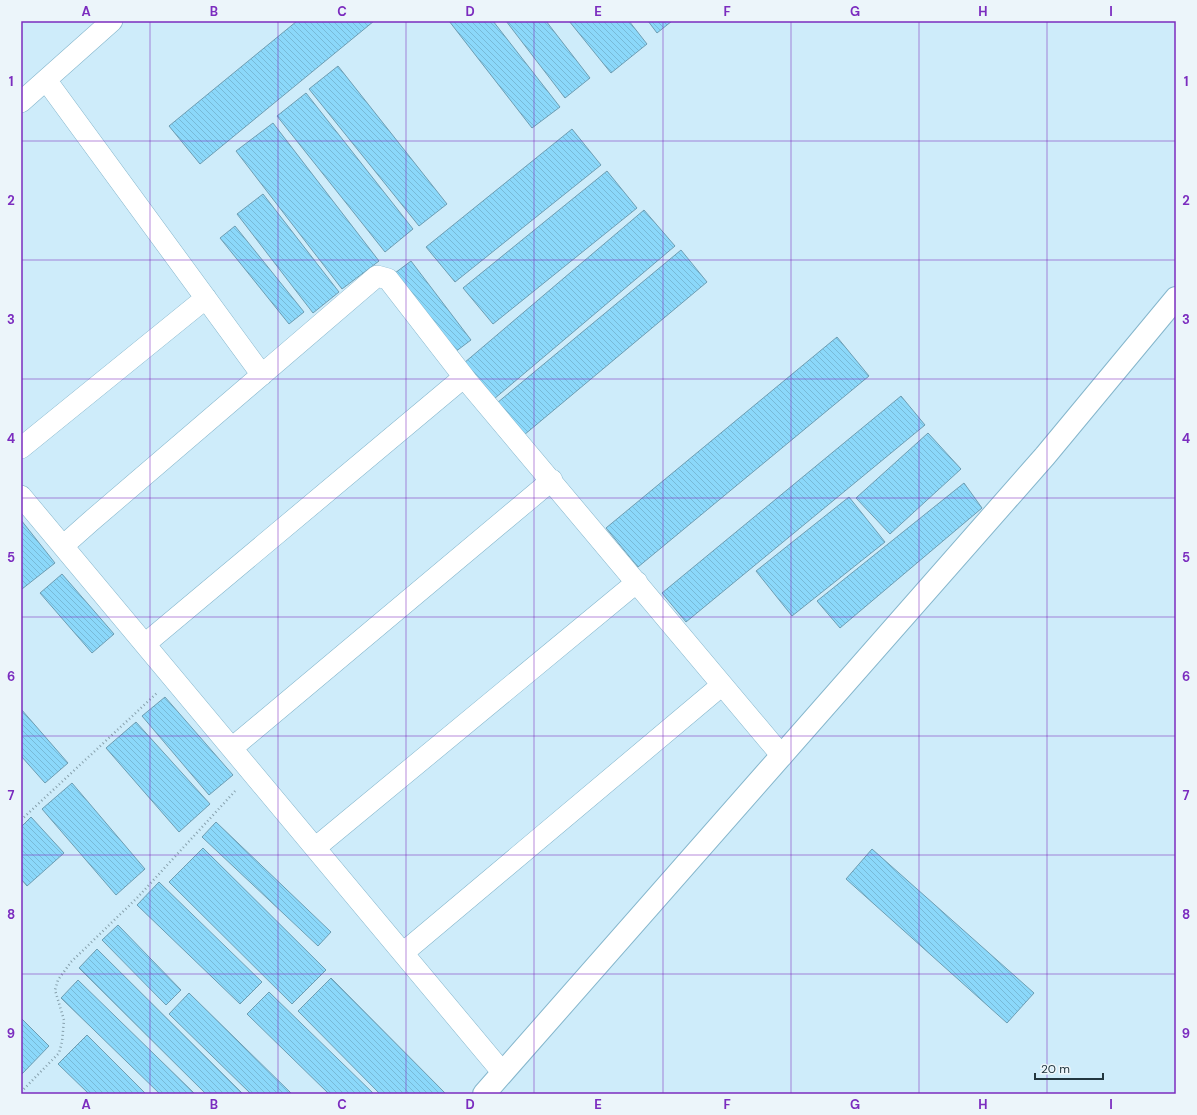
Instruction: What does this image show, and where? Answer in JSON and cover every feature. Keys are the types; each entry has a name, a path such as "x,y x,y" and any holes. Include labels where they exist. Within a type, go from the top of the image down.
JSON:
{"street":[{"path":"21,102 112,21"},
{"path":"46,80 262,375"},
{"path":"63,546 377,276 388,279 464,377 552,480 782,756"},
{"path":"21,448 206,298"},
{"path":"484,1094 1045,456 1176,298"},
{"path":"145,644 464,377"},
{"path":"232,748 552,480"},
{"path":"21,496 503,1073"},
{"path":"315,848 637,582"},
{"path":"404,953 722,684"}],"path":[{"path":"21,820 173,678"},
{"path":"21,1092 59,1053 62,1042 64,1020 55,990 58,980 71,962 137,898 252,772"}],"building":[{"path":"297,21 374,21 200,164 169,126"},
{"path":"449,21 493,21 560,107 532,128"},
{"path":"506,21 546,21 590,78 565,98"},
{"path":"569,21 629,21 647,44 611,73"},
{"path":"648,21 672,21 657,33"},
{"path":"338,66 447,204 419,226 309,89"},
{"path":"306,93 413,229 385,252 277,116"},
{"path":"273,123 379,261 342,289 236,151"},
{"path":"572,129 601,165 455,282 426,247"},
{"path":"607,171 637,208 493,324 463,288"},
{"path":"263,194 339,292 313,313 237,214"},
{"path":"644,210 675,246 494,399 464,363"},
{"path":"235,226 304,312 289,324 220,238"},
{"path":"681,250 707,282 524,435 497,403"},
{"path":"411,261 471,340 455,352 395,273"},
{"path":"837,337 869,376 638,567 606,528"},
{"path":"901,396 925,425 686,622 662,593"},
{"path":"928,433 961,469 890,534 856,498"},
{"path":"964,483 982,508 840,628 817,601"},
{"path":"849,497 885,542 792,616 756,571"},
{"path":"21,520 55,563 22,589 21,588"},
{"path":"62,574 114,634 92,653 40,593"},
{"path":"165,697 233,775 209,795 142,716"},
{"path":"21,709 68,763 45,783 21,756"},
{"path":"136,722 210,804 179,832 106,748"},
{"path":"72,783 145,869 116,895 42,809"},
{"path":"31,817 64,853 27,886 21,879 21,827"},
{"path":"216,822 331,932 318,946 202,837"},
{"path":"203,848 326,970 292,1004 169,882"},
{"path":"872,849 1034,993 1007,1023 846,879"},
{"path":"159,882 262,982 240,1004 137,905"},
{"path":"118,925 181,990 166,1005 102,940"},
{"path":"97,949 243,1094 206,1094 79,968"},
{"path":"331,978 446,1094 380,1094 298,1011"},
{"path":"78,980 195,1094 160,1094 61,998"},
{"path":"269,992 374,1094 329,1094 247,1014"},
{"path":"189,993 292,1094 251,1094 169,1014"},
{"path":"21,1018 49,1046 21,1075"},
{"path":"87,1035 146,1094 89,1094 58,1064"}]}
